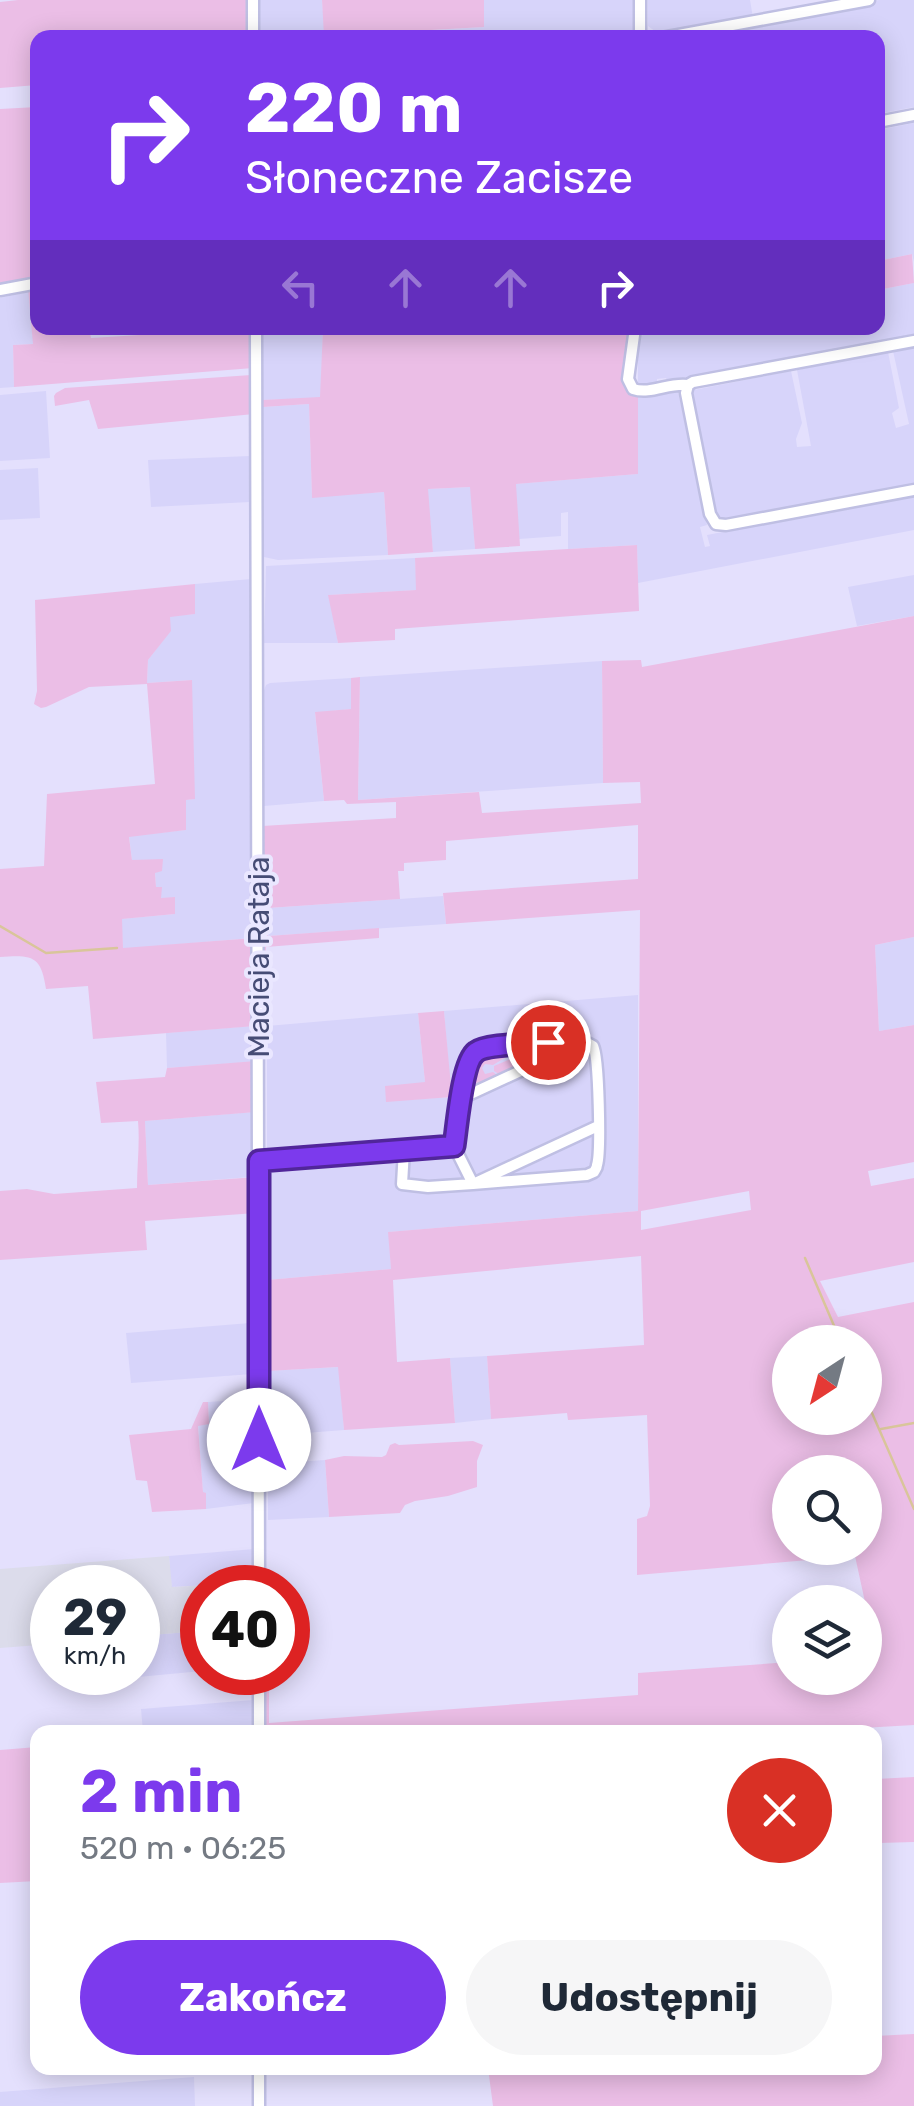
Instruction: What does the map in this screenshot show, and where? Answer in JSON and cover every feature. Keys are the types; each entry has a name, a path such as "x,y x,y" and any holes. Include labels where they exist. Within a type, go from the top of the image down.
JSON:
{"street":[{"path":"254,0 254,30"},
{"path":"640,0 640,30"},
{"path":"706,30 869,0"},
{"path":"885,121 914,115"},
{"path":"0,290 30,284"},
{"name":"Macieja Rataja","path":"256,335 259,1565"},
{"path":"633,335 628,379 631,388 640,392 688,385"},
{"path":"914,340 693,382 686,393 710,514 716,524 726,526 914,490"},
{"path":"404,1150 402,1184 428,1187 473,1184 590,1174 598,1164 594,1046 584,1041 480,1050 473,1054 468,1062 454,1146 473,1184"},
{"path":"462,1098 584,1041"},
{"path":"473,1184 598,1126"},
{"path":"259,1161 454,1146"},
{"path":"259,1695 259,1725"},
{"path":"259,2075 259,2106"}],"shaded area":[{"path":"251,0 251,30 30,30 30,86 0,88 0,2"},
{"path":"257,0 322,0 324,30 257,30"},
{"path":"322,0 484,0 484,27 324,30"},
{"path":"484,0 637,0 637,30 431,30 484,27"},
{"path":"648,0 750,0 753,18 687,30 653,30 648,26"},
{"path":"879,0 914,0 914,107 885,113 885,30 726,30"},
{"path":"30,107 30,280 0,286 0,109"},
{"path":"914,123 914,262 912,254 885,260 885,129"},
{"path":"912,254 914,283 885,289 885,260"},
{"path":"914,283 914,334 667,381 657,379 657,387 638,385 638,336 885,335 885,289"},
{"path":"29,292 30,335 34,344 13,345 14,387 0,388 0,298"},
{"path":"32,335 253,335 253,368 14,387 13,345 33,344"},
{"path":"262,335 323,335 321,398 262,400"},
{"path":"323,335 630,335 624,383 627,390 638,395 638,474 516,484 520,546 475,549 470,487 428,489 433,552 388,555 384,492 312,498 309,404 263,407 263,436 260,434 262,370 262,400 320,397"},
{"path":"914,347 914,485 725,521 717,515 694,390 791,371 802,423 797,447 811,446 797,370 888,352 899,408 892,413 896,428 909,424 893,351"},
{"path":"251,375 254,414 98,429 89,400 55,406 54,396 65,388"},
{"path":"677,387 707,525 700,527 705,547 710,546 707,535 914,495 914,530 638,583 637,545 568,549 568,512 561,513 561,536 519,539 515,484 638,474 638,395"},
{"path":"46,391 50,458 0,461 0,395"},
{"path":"309,404 312,497 384,492 388,555 278,560 264,557 263,407"},
{"path":"250,456 250,502 151,507 148,460"},
{"path":"38,468 40,518 0,520 0,470"},
{"path":"471,487 475,549 433,552 427,489"},
{"path":"637,545 639,611 395,629 395,640 338,643 328,595 416,590 415,558"},
{"path":"415,558 417,590 329,595 338,643 264,643 266,566"},
{"path":"914,575 914,616 857,626 848,587"},
{"path":"251,579 251,938 123,949 121,919 175,914 156,888 155,872 132,860 129,836 186,830 186,800 194,799 191,680 147,683 148,660 170,631 169,616 195,614 195,584"},
{"path":"195,584 195,614 170,617 171,631 148,660 147,683 192,680 195,799 186,800 186,830 129,837 132,860 163,859 162,871 155,873 156,887 162,887 161,898 175,897 175,914 122,919 123,948 254,938 255,1026 93,1039 88,986 46,989 38,963 27,957 0,957 0,869 44,866 47,794 155,784 147,684 89,687 46,707 34,704 35,600"},
{"path":"914,616 914,937 875,945 879,1031 914,1025 914,1162 868,1171 871,1186 914,1178 914,1262 820,1281 838,1317 914,1302 914,1725 263,1725 263,1695 269,1695 269,1723 638,1695 638,1673 772,1663 772,1695 882,1695 882,1585 861,1585 857,1565 882,1565 882,1455 772,1455 772,1563 637,1575 637,1519 647,1516 650,1506 647,1415 568,1420 567,1413 491,1419 487,1356 644,1345 641,1256 393,1280 397,1362 450,1358 455,1423 344,1430 338,1367 268,1371 267,1389 262,1387 266,1284 263,1263 267,1262 267,1280 391,1269 388,1232 638,1211 640,910 446,924 443,893 638,879 638,825 446,841 446,860 404,863 404,871 398,871 400,899 268,908 268,912 262,907 262,826 396,818 396,802 324,801 315,712 351,709 351,678 360,677 358,800 479,792 482,813 641,803 640,782 603,783 602,661 641,660 642,667","holes":["749,1191 751,1210 641,1230 641,1211"]},
{"path":"602,661 603,783 358,800 360,677"},
{"path":"351,678 351,709 315,713 324,801 264,806 266,685"},
{"path":"349,851 350,877 311,878 310,852"},
{"path":"443,896 446,924 267,936 268,908"},
{"path":"262,917 268,917 268,936 379,928 379,938 266,947 266,979 262,977"},
{"path":"914,937 914,1025 879,1031 875,945"},
{"path":"638,995 638,1211 389,1232 391,1269 267,1280 267,1164 390,1154 389,1145 267,1154 267,1026 418,1013 425,1082 386,1101 451,1097 444,1011"},
{"path":"444,1011 452,1097 386,1102 385,1086 425,1082 418,1013"},
{"path":"251,1026 251,1062 167,1068 166,1033"},
{"path":"553,1046 525,1058 553,1052 502,1076 494,1071 494,1066 515,1057 485,1064 485,1074 493,1072 500,1077 473,1089 471,1086 475,1056 487,1051"},
{"path":"256,1061 256,1112 145,1121 148,1185 256,1177 256,1213 145,1221 147,1250 0,1260 0,1191 27,1189 54,1194 137,1188 138,1121 101,1123 96,1082 165,1077 167,1068"},
{"path":"253,1112 250,1177 148,1185 145,1121"},
{"path":"250,1323 252,1374 131,1383 126,1333"},
{"path":"487,1356 491,1419 455,1423 450,1358"},
{"path":"339,1367 344,1430 268,1436 267,1371"},
{"path":"253,1399 254,1503 206,1509 198,1425 209,1424 208,1402"},
{"path":"203,1402 208,1402 209,1424 198,1426 206,1509 152,1512 147,1481 136,1480 129,1435 191,1429"},
{"path":"473,1441 483,1445 477,1461 477,1487 415,1501 405,1505 400,1513 329,1517 325,1460 382,1457 395,1443"},
{"path":"325,1460 329,1517 268,1520 268,1464"},
{"path":"254,1549 253,1565 180,1565 180,1587 171,1587 169,1556"},
{"path":"169,1556 172,1587 180,1587 180,1633 160,1634 160,1565 52,1565"},
{"path":"30,1567 30,1646 0,1648 0,1569"},
{"path":"180,1633 180,1673 160,1675 160,1634"},
{"path":"253,1700 253,1725 142,1725 141,1709"},
{"path":"30,1748 30,1881 0,1883 0,1750"},
{"path":"914,1777 914,1842 882,1843 882,1779"},
{"path":"914,2034 914,2106 493,2106 489,2075 882,2075 882,2036"},
{"path":"194,2077 195,2106 0,2106 0,2092"}],"waterway":[{"path":"0,926 46,953 117,948"},
{"path":"805,1258 834,1325"},
{"path":"882,1429 914,1423"},
{"path":"882,1435 914,1509"}],"route":[{"path":"259,1440 259,1161 454,1146 468,1062 473,1054 485,1048 548,1042"}]}
